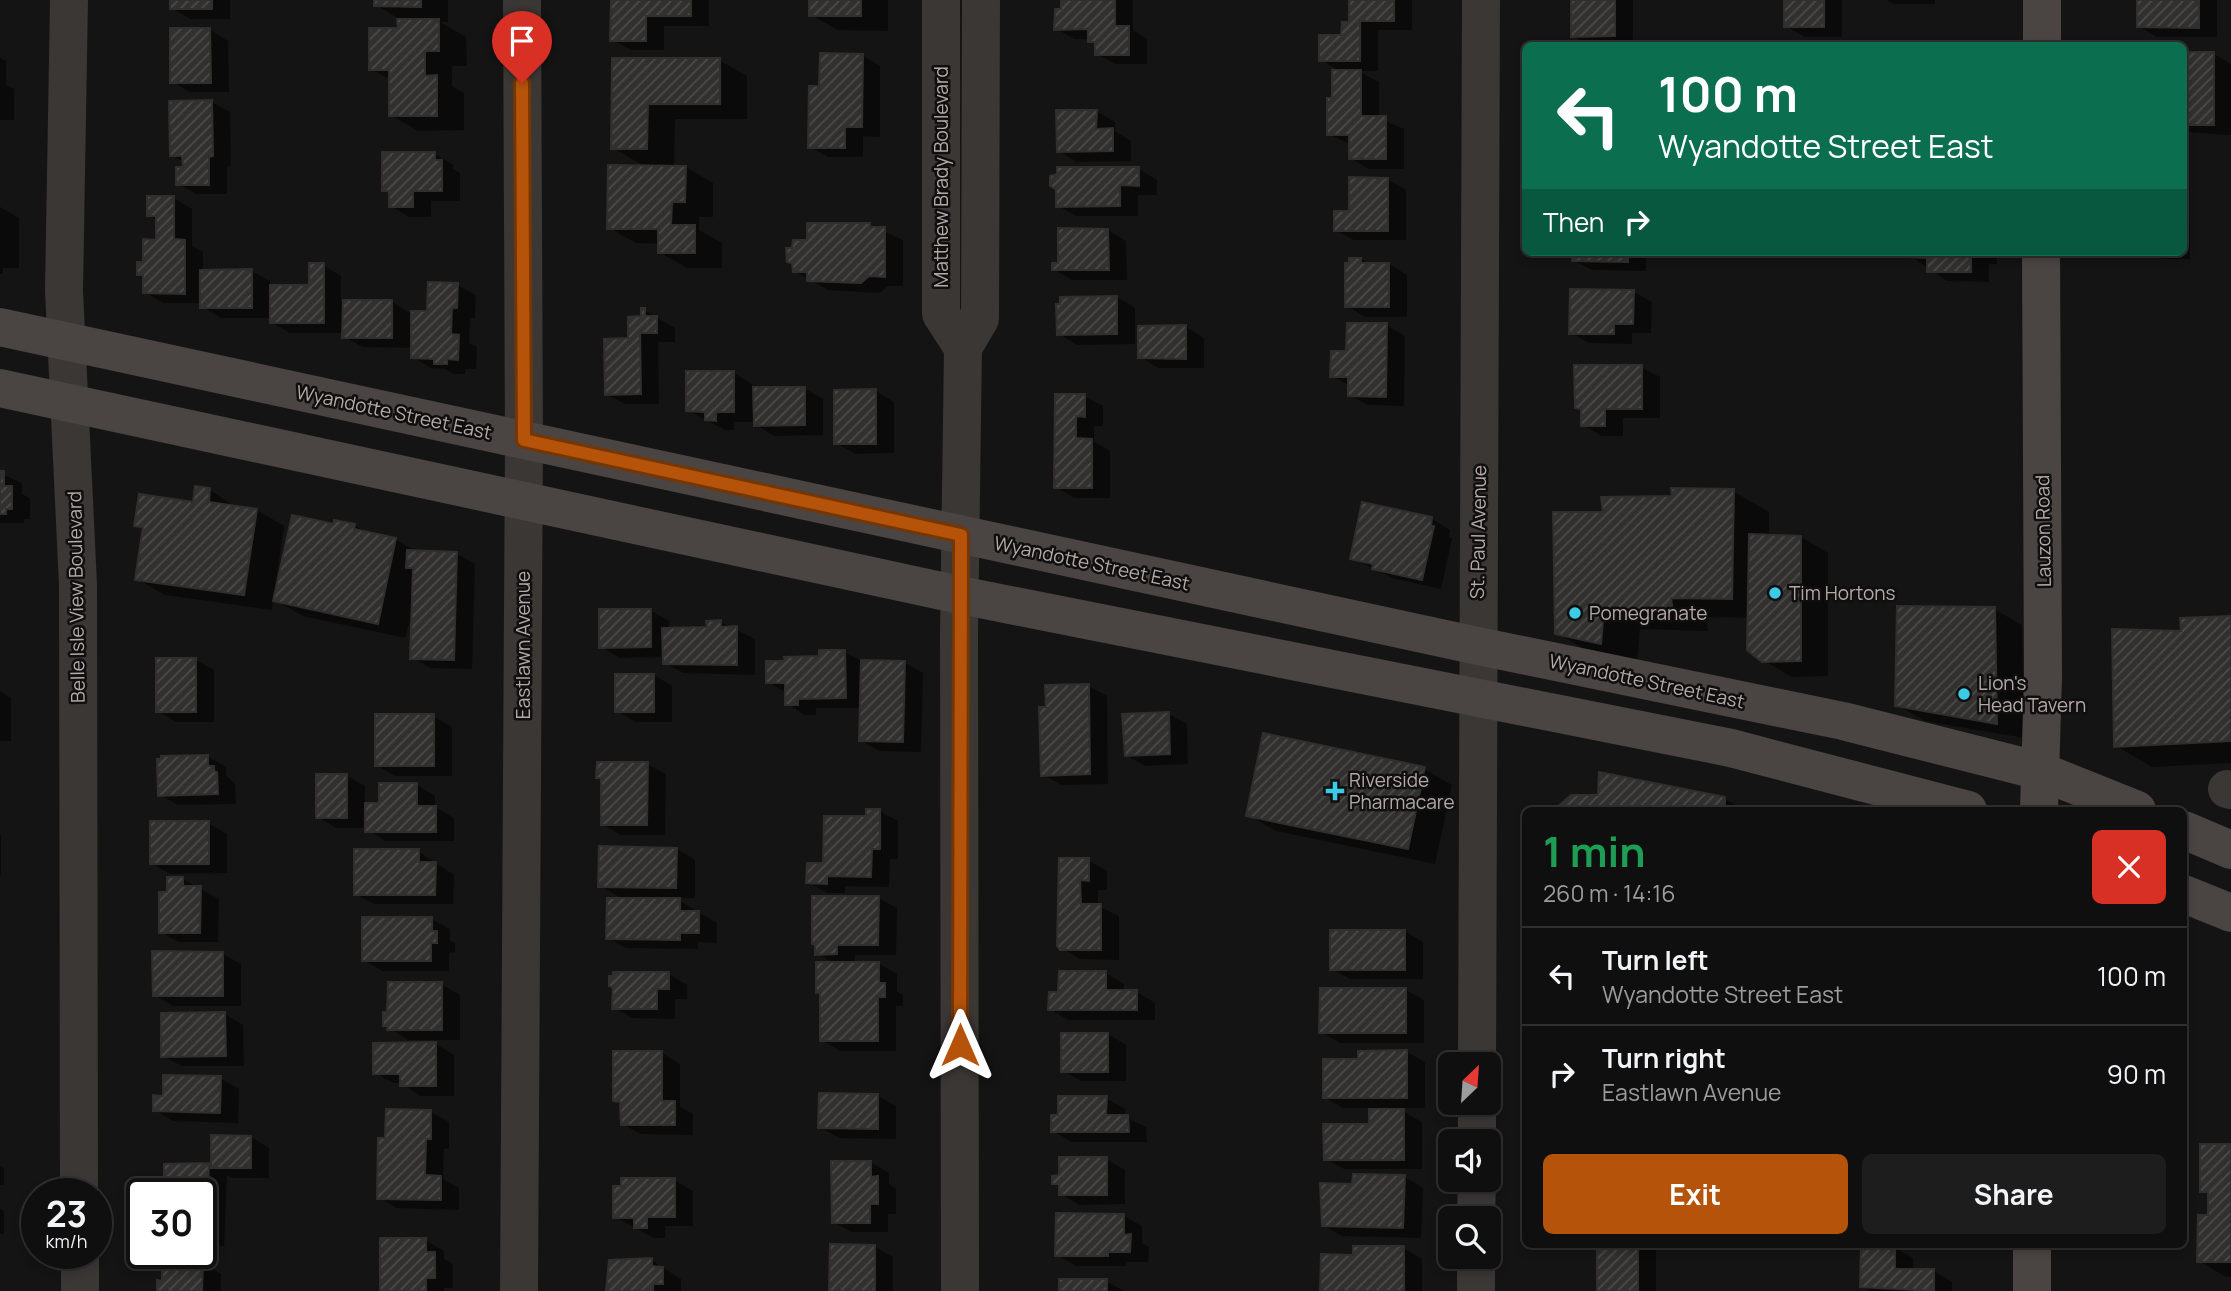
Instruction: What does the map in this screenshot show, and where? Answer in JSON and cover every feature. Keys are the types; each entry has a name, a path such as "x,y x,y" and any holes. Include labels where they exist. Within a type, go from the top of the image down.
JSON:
{"main road":[{"path":"2042,0 2042,42"},
{"name":"Lauzon Road","path":"2039,807 2044,600 2041,256"},
{"name":"Wyandotte Street East","path":"0,327 1478,646 1843,721 2040,771 2130,807"},
{"path":"0,388 960,595 1731,748 1957,807"},
{"path":"2187,831 2231,850"},
{"path":"2188,897 2231,913"},
{"path":"2032,1248 2032,1291"}],"street":[{"name":"Belle Isle View Boulevard","path":"69,0 64,291 72,402 78,585 79,1178"},
{"name":"Eastlawn Avenue","path":"519,1291 524,440 522,0"},
{"name":"Matthew Brady Boulevard","path":"940,0 941,314 963,348"},
{"name":"Matthew Brady Boulevard","path":"960,1291 960,595 963,348 980,319 981,0"},
{"name":"St. Paul Avenue","path":"1477,1052 1481,0"},
{"path":"79,1269 80,1291"},
{"path":"1476,1269 1476,1291"}],"building":[{"path":"170,0 212,0 212,9 170,9"},
{"path":"374,0 421,0 421,7 374,6"},
{"path":"611,0 691,0 691,16 646,16 646,41 610,41"},
{"path":"809,0 861,0 861,16 809,16"},
{"path":"1061,0 1115,0 1115,26 1129,26 1129,55 1095,55 1095,42 1088,42 1088,29 1054,30 1055,9 1061,9"},
{"path":"1349,0 1394,0 1394,21 1360,21 1360,61 1319,61 1319,35 1341,35 1342,22 1349,22"},
{"path":"1571,0 1615,0 1615,36 1571,37"},
{"path":"1784,0 1824,0 1824,27 1784,27"},
{"path":"2137,0 2199,0 2199,28 2137,27"},
{"path":"397,19 439,19 439,51 425,51 425,76 437,75 437,116 389,116 389,70 369,70 369,28 398,28"},
{"path":"170,28 210,28 211,83 170,83"},
{"path":"2187,52 2214,52 2214,125 2187,125"},
{"path":"820,53 863,54 862,127 845,127 845,148 808,148 809,86 819,86"},
{"path":"612,58 720,58 720,104 648,104 647,149 611,149"},
{"path":"1332,70 1361,70 1361,116 1386,116 1386,159 1349,159 1349,135 1327,135 1327,98 1332,98"},
{"path":"212,100 213,156 209,157 209,185 176,185 176,167 183,167 182,156 170,156 169,101"},
{"path":"1056,110 1097,110 1096,129 1113,128 1113,151 1057,152"},
{"path":"382,152 435,152 435,160 442,160 442,191 413,191 413,207 389,207 389,191 382,191"},
{"path":"608,165 686,166 685,202 672,202 671,225 695,225 695,253 658,253 658,229 607,229"},
{"path":"1057,167 1139,167 1139,186 1120,185 1120,206 1056,207 1056,189 1050,186 1050,176 1057,174"},
{"path":"1349,177 1388,178 1388,231 1334,231 1334,211 1349,211"},
{"path":"147,196 174,196 174,239 185,240 185,294 143,293 143,275 137,275 137,262 143,262 143,239 156,240 156,216 147,216"},
{"path":"807,223 870,223 870,227 885,227 885,277 869,276 861,283 807,281 807,272 793,272 792,263 787,262 786,248 792,248 793,240 807,240"},
{"path":"1058,228 1108,229 1109,270 1052,270 1052,263 1058,263"},
{"path":"1572,256 1628,256 1628,262 1572,261"},
{"path":"1971,256 1971,272 1927,272 1927,258 1909,257"},
{"path":"1349,258 1361,258 1361,263 1389,263 1389,307 1345,307 1345,263 1349,263"},
{"path":"309,263 324,263 324,323 270,323 270,285 309,285"},
{"path":"252,269 252,308 200,308 200,270"},
{"path":"428,282 458,283 457,308 452,308 451,334 459,335 458,360 447,359 447,364 434,364 434,359 411,358 411,311 427,311"},
{"path":"1570,289 1634,290 1633,324 1614,324 1614,334 1569,334"},
{"path":"1117,296 1117,334 1057,335 1056,304 1060,304 1060,297"},
{"path":"343,300 392,300 392,338 342,338"},
{"path":"641,308 645,308 645,316 657,316 657,333 640,333 641,394 605,395 604,339 628,338 628,317 641,316"},
{"path":"1347,323 1387,323 1386,397 1348,396 1348,377 1330,377 1331,351 1346,351"},
{"path":"1186,325 1186,359 1138,358 1138,326"},
{"path":"1574,365 1642,365 1642,409 1605,409 1605,426 1581,426 1581,409 1575,408"},
{"path":"686,371 734,371 734,412 716,412 716,421 705,420 705,412 686,411"},
{"path":"753,387 805,387 805,425 754,426"},
{"path":"876,389 876,444 834,444 834,390"},
{"path":"1055,394 1085,394 1085,417 1076,416 1076,438 1092,439 1092,488 1054,488"},
{"path":"0,471 4,471 4,486 12,486 12,509 6,509 6,514 0,514"},
{"path":"195,486 210,488 209,502 257,509 244,595 135,580 143,527 134,526 139,494 193,502"},
{"path":"1671,488 1734,489 1732,599 1671,598 1673,612 1604,610 1601,644 1555,634 1553,512 1603,512 1601,497 1672,496"},
{"path":"1362,502 1432,517 1431,526 1434,526 1422,580 1372,569 1373,564 1350,559"},
{"path":"292,515 334,524 334,520 355,524 354,529 396,538 378,624 273,601"},
{"name":"Tim Hortons","path":"1749,534 1801,536 1801,661 1762,662 1747,650"},
{"path":"407,550 457,552 454,660 410,659 413,568 406,568"},
{"path":"1897,606 1995,607 1997,724 1895,706"},
{"path":"599,609 651,609 651,647 599,648"},
{"path":"2231,616 2231,741 2114,747 2112,629 2181,631 2180,618"},
{"path":"721,620 721,627 737,626 737,665 663,664 662,628 707,627 706,621"},
{"path":"819,650 845,650 846,698 798,699 798,705 785,705 785,683 766,683 766,661 785,661 784,657 819,656"},
{"path":"156,658 196,658 196,712 156,712"},
{"path":"861,660 905,661 903,742 859,741"},
{"path":"615,674 654,674 654,712 615,712"},
{"path":"1089,684 1090,774 1041,776 1039,707 1046,707 1045,685"},
{"path":"1169,712 1170,754 1125,756 1122,714"},
{"path":"375,714 434,714 434,766 375,766"},
{"name":"Riverside Pharmacare","path":"1263,733 1425,767 1408,849 1246,816"},
{"path":"208,755 208,766 214,766 214,771 217,772 218,794 158,796 157,759 161,759 161,756"},
{"path":"597,762 648,762 647,825 601,825 601,778 596,778"},
{"path":"1599,772 1725,797 1725,807 1557,807 1571,795 1598,795"},
{"path":"316,774 347,774 347,818 316,818"},
{"path":"379,783 417,783 417,806 436,806 436,832 365,832 365,803 379,803"},
{"path":"866,809 880,809 880,849 872,849 871,877 827,876 827,884 806,883 807,863 823,863 824,816 866,816"},
{"path":"150,821 209,821 209,864 150,864"},
{"path":"599,846 677,848 676,888 598,887"},
{"path":"354,849 419,849 419,862 436,862 435,895 354,895"},
{"path":"1059,858 1089,858 1089,881 1080,880 1081,904 1101,904 1101,950 1060,950 1057,946"},
{"path":"167,877 183,877 183,886 201,886 200,933 159,933 159,892 167,892"},
{"path":"812,896 879,896 878,945 837,945 837,954 815,955 815,944 812,944"},
{"path":"607,898 680,898 680,911 699,911 699,933 680,933 680,940 606,939"},
{"path":"362,917 432,917 432,931 437,931 437,943 431,943 431,961 362,961"},
{"path":"1330,930 1405,930 1405,970 1330,970"},
{"path":"152,951 223,952 223,996 153,996"},
{"path":"816,962 879,962 879,983 885,983 885,997 878,997 878,1041 820,1041 820,992 816,993"},
{"path":"1059,971 1106,971 1106,990 1137,990 1137,1010 1048,1010 1049,992 1058,992"},
{"path":"613,972 669,972 669,989 657,989 657,1009 612,1009 613,987 609,986 609,976 613,976"},
{"path":"388,982 442,982 442,1030 387,1030 388,1026 383,1026 383,1012 387,1012"},
{"path":"1320,988 1406,988 1406,1033 1319,1033"},
{"path":"225,1012 226,1056 161,1057 161,1013"},
{"path":"1061,1033 1108,1033 1108,1072 1061,1072"},
{"path":"436,1042 436,1086 400,1086 400,1074 373,1074 373,1043"},
{"path":"1407,1050 1407,1098 1323,1098 1323,1059 1358,1059 1358,1051"},
{"path":"613,1051 662,1051 662,1101 675,1101 675,1125 621,1125 620,1102 613,1101"},
{"path":"163,1075 221,1076 220,1113 153,1111 153,1095 163,1096"},
{"path":"819,1093 878,1094 878,1129 818,1128"},
{"path":"1058,1096 1107,1096 1106,1115 1128,1115 1129,1132 1051,1132 1051,1115 1058,1115"},
{"path":"386,1109 431,1110 431,1139 426,1139 425,1175 441,1176 441,1200 377,1199 378,1138 385,1138"},
{"path":"1369,1109 1404,1109 1404,1160 1324,1160 1323,1124 1369,1124"},
{"path":"211,1135 251,1136 251,1168 211,1168"},
{"path":"2200,1144 2231,1144 2231,1262 2197,1262 2198,1215 2208,1215 2208,1192 2200,1192"},
{"path":"1059,1157 1107,1157 1107,1195 1059,1195 1059,1184 1052,1184 1052,1176 1059,1175"},
{"path":"831,1161 871,1161 871,1177 878,1176 878,1204 870,1204 870,1223 832,1223"},
{"path":"209,1163 208,1178 164,1178 164,1164"},
{"path":"1353,1174 1405,1175 1403,1228 1322,1226 1320,1183 1352,1184"},
{"path":"621,1178 675,1178 675,1217 647,1217 647,1228 634,1228 634,1218 613,1218 613,1186 621,1186"},
{"path":"1056,1213 1124,1214 1124,1235 1131,1234 1130,1252 1108,1252 1108,1256 1055,1256"},
{"path":"380,1238 426,1238 426,1252 435,1252 435,1278 426,1278 426,1291 380,1291"},
{"path":"830,1244 875,1245 875,1291 829,1291"},
{"path":"1353,1246 1404,1246 1404,1291 1320,1291 1321,1254 1353,1255"},
{"path":"1597,1248 1638,1248 1638,1291 1597,1291"},
{"path":"1861,1248 1895,1248 1895,1269 1934,1269 1934,1291 1860,1287"},
{"path":"652,1258 652,1266 663,1267 663,1284 653,1284 653,1291 606,1291 609,1260"},
{"path":"162,1269 203,1269 202,1291 157,1291 157,1280 162,1281"},
{"path":"1059,1279 1107,1279 1107,1291 1059,1291"}],"place":[{"name":"Tim Hortons","path":"1775,593"},
{"name":"Pomegranate","path":"1575,613"},
{"name":"Lion's Head Tavern","path":"1964,694"},
{"name":"Riverside Pharmacare","path":"1335,791"}],"route":[{"path":"522,83 524,440 961,535 960,1045"}]}
